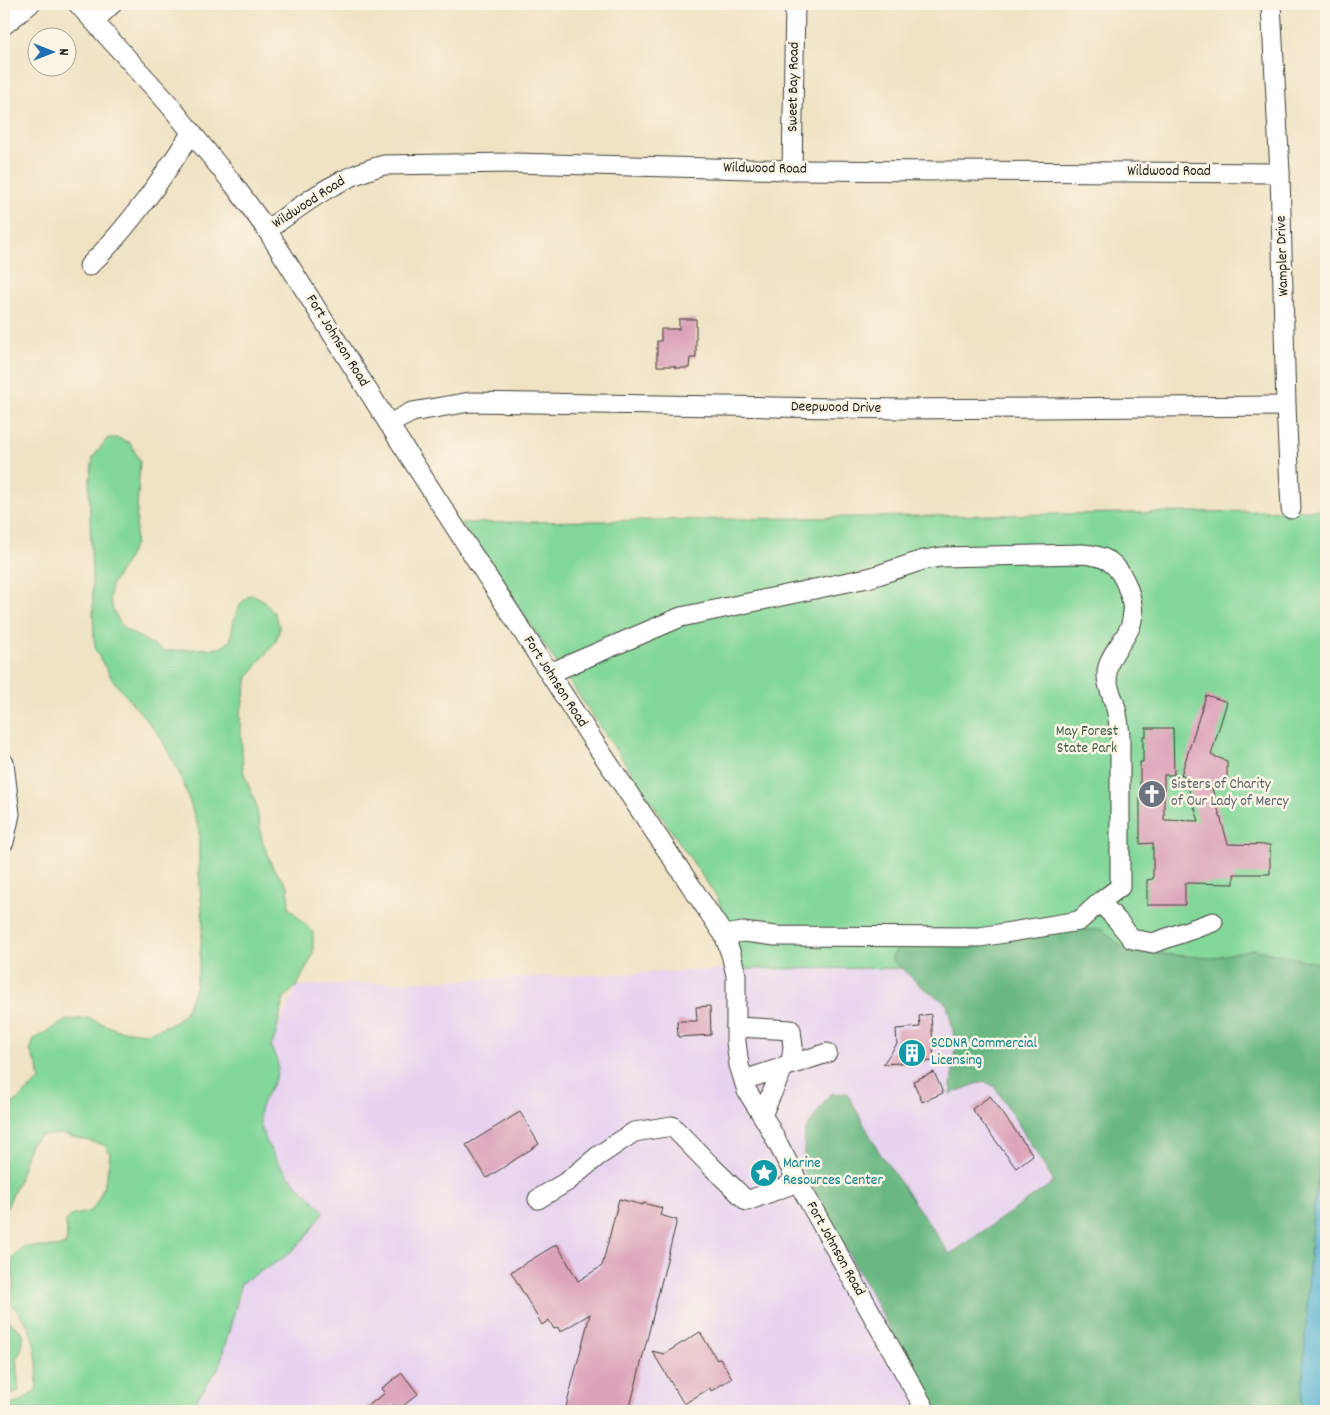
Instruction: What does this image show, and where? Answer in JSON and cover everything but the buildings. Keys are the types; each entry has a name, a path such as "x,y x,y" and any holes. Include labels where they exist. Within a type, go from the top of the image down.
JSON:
{"street":[{"path":"4,25 30,4"},
{"name":"Fort Johnson Road","path":"78,4 167,102 234,185 267,230 389,424 550,673 724,935 736,975 736,1027 739,1065 747,1091 926,1411"},
{"path":"94,21 112,4"},
{"name":"Sweet Bay Road","path":"792,170 795,4"},
{"name":"Wampler Drive","path":"1271,4 1280,173 1286,406 1291,509"},
{"path":"89,266 133,218 156,188 192,132"},
{"name":"Wildwood Road","path":"267,230 328,187 364,170 384,165 512,163 792,170 1280,173"},
{"name":"Deepwood Drive","path":"389,424 412,412 470,402 902,409 1286,406"},
{"path":"550,673 681,618 872,577 923,560 962,555 1068,554 1092,555 1102,558 1116,567 1126,583 1132,609 1130,627 1108,665 1106,676 1118,718 1120,736 1120,887 1079,921 980,937 776,936 743,932 724,935"},
{"path":"4,763 10,814 4,842"},
{"path":"1100,902 1132,939 1153,943 1213,922"},
{"path":"736,1027 791,1030 793,1047 788,1065 762,1115"},
{"path":"744,1080 827,1053"},
{"path":"538,1199 568,1181 598,1156 634,1132 672,1126 748,1201 798,1182"}],"shaded area":[{"name":"Marine Resources Center","path":"1326,966 1326,1017 1301,1411 98,1411 297,986 742,969"}],"green space":[{"path":"108,438 117,438 130,443 140,461 135,544 124,566 111,585 110,599 113,610 123,628 164,651 220,648 230,641 238,609 246,598 252,594 263,600 274,613 280,627 276,641 248,677 240,715 243,771 256,804 262,840 273,868 288,886 289,908 313,932 313,955 297,986 284,998 271,1047 278,1070 261,1107 260,1120 268,1145 281,1166 324,1211 298,1245 277,1262 253,1275 240,1285 239,1295 219,1367 197,1399 199,1411 4,1411 4,1407 20,1402 36,1390 37,1383 37,1366 31,1333 11,1303 14,1281 11,1271 13,1258 24,1247 59,1247 66,1244 67,1232 65,1222 70,1216 91,1211 105,1184 110,1153 104,1145 61,1134 40,1136 30,1144 19,1179 4,1215 4,1106 14,1103 40,1080 38,1067 30,1051 34,1039 67,1020 89,1018 117,1030 148,1033 175,1022 185,1013 195,988 199,967 203,923 199,873 199,829 181,777 160,736 112,679 96,651 89,485 93,457"},
{"name":"May Forest State Park","path":"1326,510 1326,966 742,969 718,899 461,523"},
{"path":"1101,929 1128,951 1211,958 1252,949 1326,965 1325,1125 1312,1222 1301,1411 935,1411 803,1170 805,1131 830,1094 847,1093 879,1152 950,1254 1054,1182 996,1088 984,1081 950,1094 956,1045 947,1004 920,985 891,959 901,943"},
{"path":"4,1317 23,1333 23,1343 16,1358 19,1391 4,1394"}],"water":[{"path":"1326,1017 1326,1411 1301,1411 1312,1222 1325,1125"}],"place":[{"name":"Sisters of Charity of Our Lady of Mercy","path":"1152,794"},
{"name":"SCDNR Commercial Licensing","path":"912,1053"},
{"name":"Marine Resources Center","path":"764,1173"}]}
